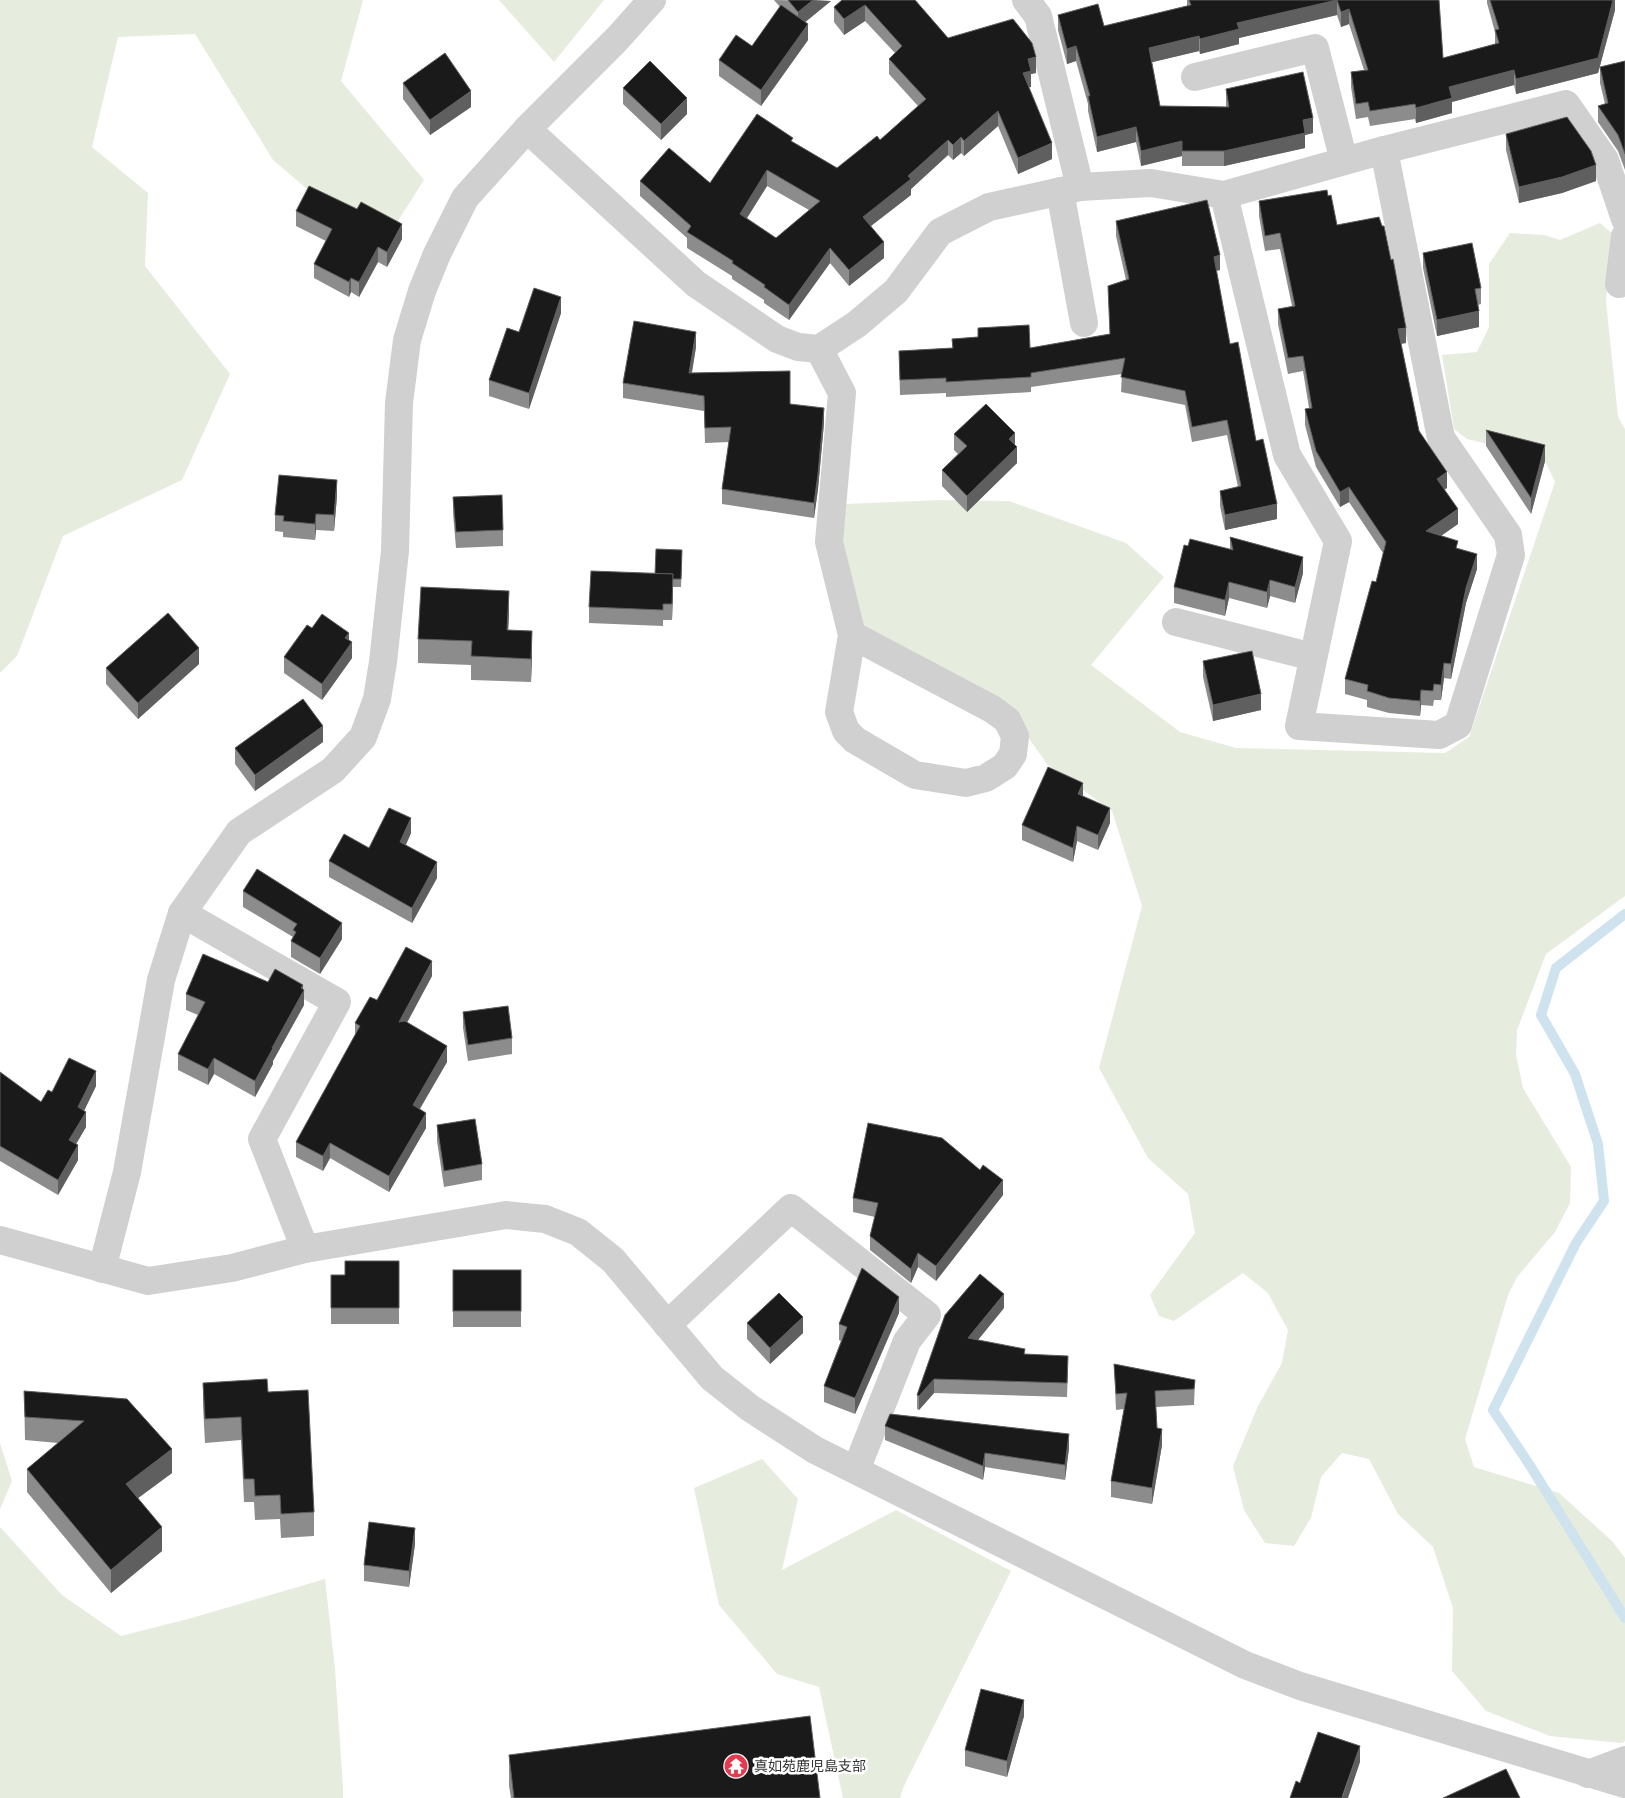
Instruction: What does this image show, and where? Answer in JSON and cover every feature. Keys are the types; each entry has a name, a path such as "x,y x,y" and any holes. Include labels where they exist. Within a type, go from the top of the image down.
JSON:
{"street":[{"path":"102,1269 127,1172 161,980 182,913 239,832 333,770 363,738 377,699 394,561 399,403 406,340 437,254 465,198 527,129 617,39 652,0"},
{"path":"1026,0 1038,16 1070,189 1084,323"},
{"path":"1195,77 1315,48 1344,161"},
{"path":"527,129 696,284 776,339 798,347 819,350 857,324 896,292 940,232 989,207 1070,189 1151,183 1224,195 1384,150 1566,104 1605,160 1625,219"},
{"path":"1224,195 1287,455 1338,541 1299,726 1440,735 1458,725 1511,555 1508,535 1442,438 1384,150"},
{"path":"1619,284 1625,236"},
{"path":"819,350 842,393 829,542 852,635 839,712 846,731 855,740 915,775 966,783 986,778 1005,766 1013,754 1015,736 1007,720 992,709 852,635"},
{"path":"1176,622 1313,657"},
{"path":"182,913 337,1002 262,1138 305,1249"},
{"path":"667,1325 791,1208 927,1315 907,1341 856,1470"},
{"path":"0,1240 148,1281 232,1268 305,1249 506,1215 545,1219 578,1232 613,1260 712,1378 750,1408 815,1450 1245,1665 1300,1686 1625,1784"},
{"path":"1588,1774 1625,1760"}],"shaded area":[{"path":"0,0 363,0 341,81 424,180 396,224 339,216 273,160 195,34 118,37 92,147 148,193 145,266 230,374 182,480 63,536 17,656 0,673"},
{"path":"499,0 604,0 554,62"},
{"path":"1600,223 1613,234 1606,301 1618,417 1625,429 1625,896 1546,954 1517,1030 1516,1055 1523,1088 1571,1167 1570,1203 1555,1232 1517,1277 1508,1295 1465,1439 1474,1467 1559,1493 1612,1541 1625,1558 1625,1741 1621,1743 1550,1736 1486,1711 1452,1671 1453,1608 1433,1547 1398,1514 1369,1459 1342,1453 1321,1477 1311,1518 1294,1546 1265,1543 1244,1510 1233,1466 1258,1406 1282,1363 1288,1330 1268,1293 1243,1273 1174,1321 1159,1316 1150,1295 1195,1233 1188,1194 1148,1158 1099,1068 1142,906 1112,811 1047,764 1006,706 858,638 842,546 846,504 940,500 1009,501 1126,543 1164,577 1091,665 1180,732 1236,748 1445,753 1469,737 1555,482 1543,457 1467,439 1454,429 1442,355 1477,352 1489,327 1489,264 1510,233 1544,235 1560,240"},
{"path":"0,1443 12,1481 0,1509"},
{"path":"762,1459 798,1499 782,1570 896,1510 1011,1571 903,1788 900,1798 843,1798 819,1687 777,1674 719,1605 694,1488"},
{"path":"0,1527 62,1595 121,1636 188,1619 325,1579 335,1669 343,1798 0,1798"}],"building":[{"path":"788,0 813,0 798,12"},
{"path":"842,0 915,0 948,38 1013,19 1032,43 1036,57 1028,59 1031,71 1023,73 1052,143 1018,158 998,111 964,141 961,137 953,145 948,140 908,176 911,179 863,217 884,242 849,270 830,248 789,305 764,287 765,285 732,263 733,261 687,232 691,226 640,181 669,148 710,183 757,114 793,138 791,141 837,168 877,136 880,140 926,99 889,59 902,46 865,5 844,19 834,7","holes":["767,170 820,201 776,238 740,214"]},
{"path":"1189,0 1337,0 1237,23 1239,29 1200,39 1199,36 1149,48 1160,106 1229,107 1226,89 1303,72 1313,118 1303,120 1305,133 1224,151 1182,151 1182,141 1141,151 1136,127 1097,137 1088,96 1090,96 1076,46 1067,49 1058,15 1098,4 1104,26 1191,5"},
{"path":"1337,0 1439,0 1443,58 1499,43 1495,30 1499,29 1490,0 1613,0 1598,58 1516,79 1514,70 1449,87 1452,98 1416,108 1415,104 1370,111 1368,102 1356,104 1351,72 1368,70 1349,9 1341,12"},
{"path":"781,5 808,24 761,90 719,60 736,35 752,46"},
{"path":"445,53 471,91 430,120 403,83"},
{"path":"650,61 687,98 661,124 623,88"},
{"path":"1625,61 1625,154 1618,135 1598,106 1608,103 1600,67"},
{"path":"1567,117 1591,151 1596,165 1562,177 1519,187 1506,134"},
{"path":"309,186 357,209 361,202 402,224 387,252 378,247 359,282 351,278 349,282 314,264 332,229 296,211"},
{"path":"1327,190 1328,196 1331,195 1337,225 1379,217 1382,226 1384,226 1391,260 1393,259 1406,328 1398,329 1419,431 1447,472 1437,479 1458,509 1426,531 1458,541 1456,548 1477,554 1466,588 1451,664 1444,663 1441,685 1434,684 1433,691 1421,690 1420,701 1389,698 1367,691 1368,685 1345,679 1372,581 1376,582 1386,542 1349,487 1340,492 1316,451 1305,409 1312,408 1303,356 1288,358 1278,309 1295,306 1280,233 1265,236 1259,201"},
{"path":"1207,200 1220,255 1214,257 1230,344 1238,342 1256,441 1263,439 1277,504 1225,515 1220,491 1241,486 1227,420 1192,427 1185,391 1121,377 1125,358 1031,373 1031,377 946,382 946,378 900,380 899,351 953,348 952,339 978,337 978,328 1029,325 1030,348 1110,334 1108,286 1129,279 1116,221"},
{"path":"1472,243 1481,288 1475,289 1479,311 1437,320 1423,253"},
{"path":"534,288 561,297 529,393 489,380 507,328 519,332"},
{"path":"634,321 696,332 689,373 790,371 790,404 824,408 814,503 722,489 731,427 705,428 704,396 623,383"},
{"path":"986,404 1015,433 1009,439 1017,447 967,496 942,470 967,446 954,434"},
{"path":"1486,430 1545,445 1531,498"},
{"path":"279,475 337,480 334,515 316,514 315,524 283,521 284,516 275,515"},
{"path":"502,495 503,530 456,532 453,497"},
{"path":"1230,537 1303,557 1295,587 1270,580 1267,592 1229,582 1225,600 1174,587 1184,545 1188,546 1190,539 1233,550"},
{"path":"656,549 682,550 681,579 672,579 673,574 655,574"},
{"path":"591,571 673,574 672,604 663,604 663,610 589,607"},
{"path":"421,587 509,591 507,630 532,631 531,659 471,656 472,641 418,639"},
{"path":"168,613 199,648 138,703 106,668"},
{"path":"322,614 349,633 345,638 352,642 322,684 284,657 307,625 312,628"},
{"path":"1252,651 1261,694 1213,705 1203,661"},
{"path":"303,699 323,726 255,775 235,748"},
{"path":"1048,767 1083,783 1078,794 1110,808 1098,835 1077,826 1073,848 1022,825"},
{"path":"389,808 411,818 400,842 437,862 412,908 329,861 344,834 369,848"},
{"path":"257,869 342,923 320,958 291,941 296,932 293,930 297,924 243,891"},
{"path":"406,947 432,961 399,1022 405,1021 447,1046 413,1105 426,1113 389,1176 330,1143 323,1156 296,1142 360,1026 355,1023 370,997 377,1000"},
{"path":"203,954 268,982 275,969 303,985 301,988 304,990 255,1081 214,1058 208,1069 178,1054 205,1002 186,994"},
{"path":"508,1006 512,1038 468,1045 463,1012"},
{"path":"69,1058 96,1071 78,1107 86,1112 69,1140 78,1145 58,1180 0,1146 0,1072 41,1102 48,1090 52,1092"},
{"path":"475,1119 482,1164 444,1171 437,1125"},
{"path":"868,1123 942,1138 980,1170 983,1165 1003,1180 936,1266 918,1253 911,1269 870,1236 878,1203 853,1198"},
{"path":"345,1261 399,1261 399,1308 331,1308 331,1275 345,1275"},
{"path":"862,1268 899,1297 855,1398 824,1386 847,1327 839,1324"},
{"path":"453,1270 521,1270 521,1311 453,1311"},
{"path":"980,1274 1004,1294 968,1338 1025,1349 1024,1354 1068,1356 1067,1383 934,1379 919,1396 917,1395 945,1315"},
{"path":"779,1293 803,1317 770,1348 747,1323"},
{"path":"1114,1364 1195,1380 1194,1389 1155,1391 1157,1428 1162,1429 1152,1488 1111,1481 1127,1393 1116,1394"},
{"path":"267,1379 268,1392 308,1390 314,1512 281,1514 280,1495 255,1496 254,1479 244,1479 241,1417 205,1419 203,1383"},
{"path":"24,1391 127,1399 172,1449 126,1484 162,1527 111,1570 27,1469 84,1421 25,1417"},
{"path":"890,1414 1069,1434 1065,1465 985,1453 983,1466 885,1426"},
{"path":"369,1522 415,1528 409,1571 364,1565"},
{"path":"981,1689 1024,1700 1007,1761 965,1750"},
{"path":"810,1716 820,1798 514,1798 509,1755"},
{"path":"1318,1732 1360,1746 1342,1797 1344,1798 1290,1798 1296,1781 1300,1783"},
{"path":"1506,1769 1520,1798 1443,1798"}],"waterway":[{"path":"1625,914 1556,968 1541,1015 1575,1074 1598,1144 1604,1201 1576,1243 1493,1410 1625,1618"}],"place":[{"name":"真如苑鹿児島支部","path":"736,1766"}]}
